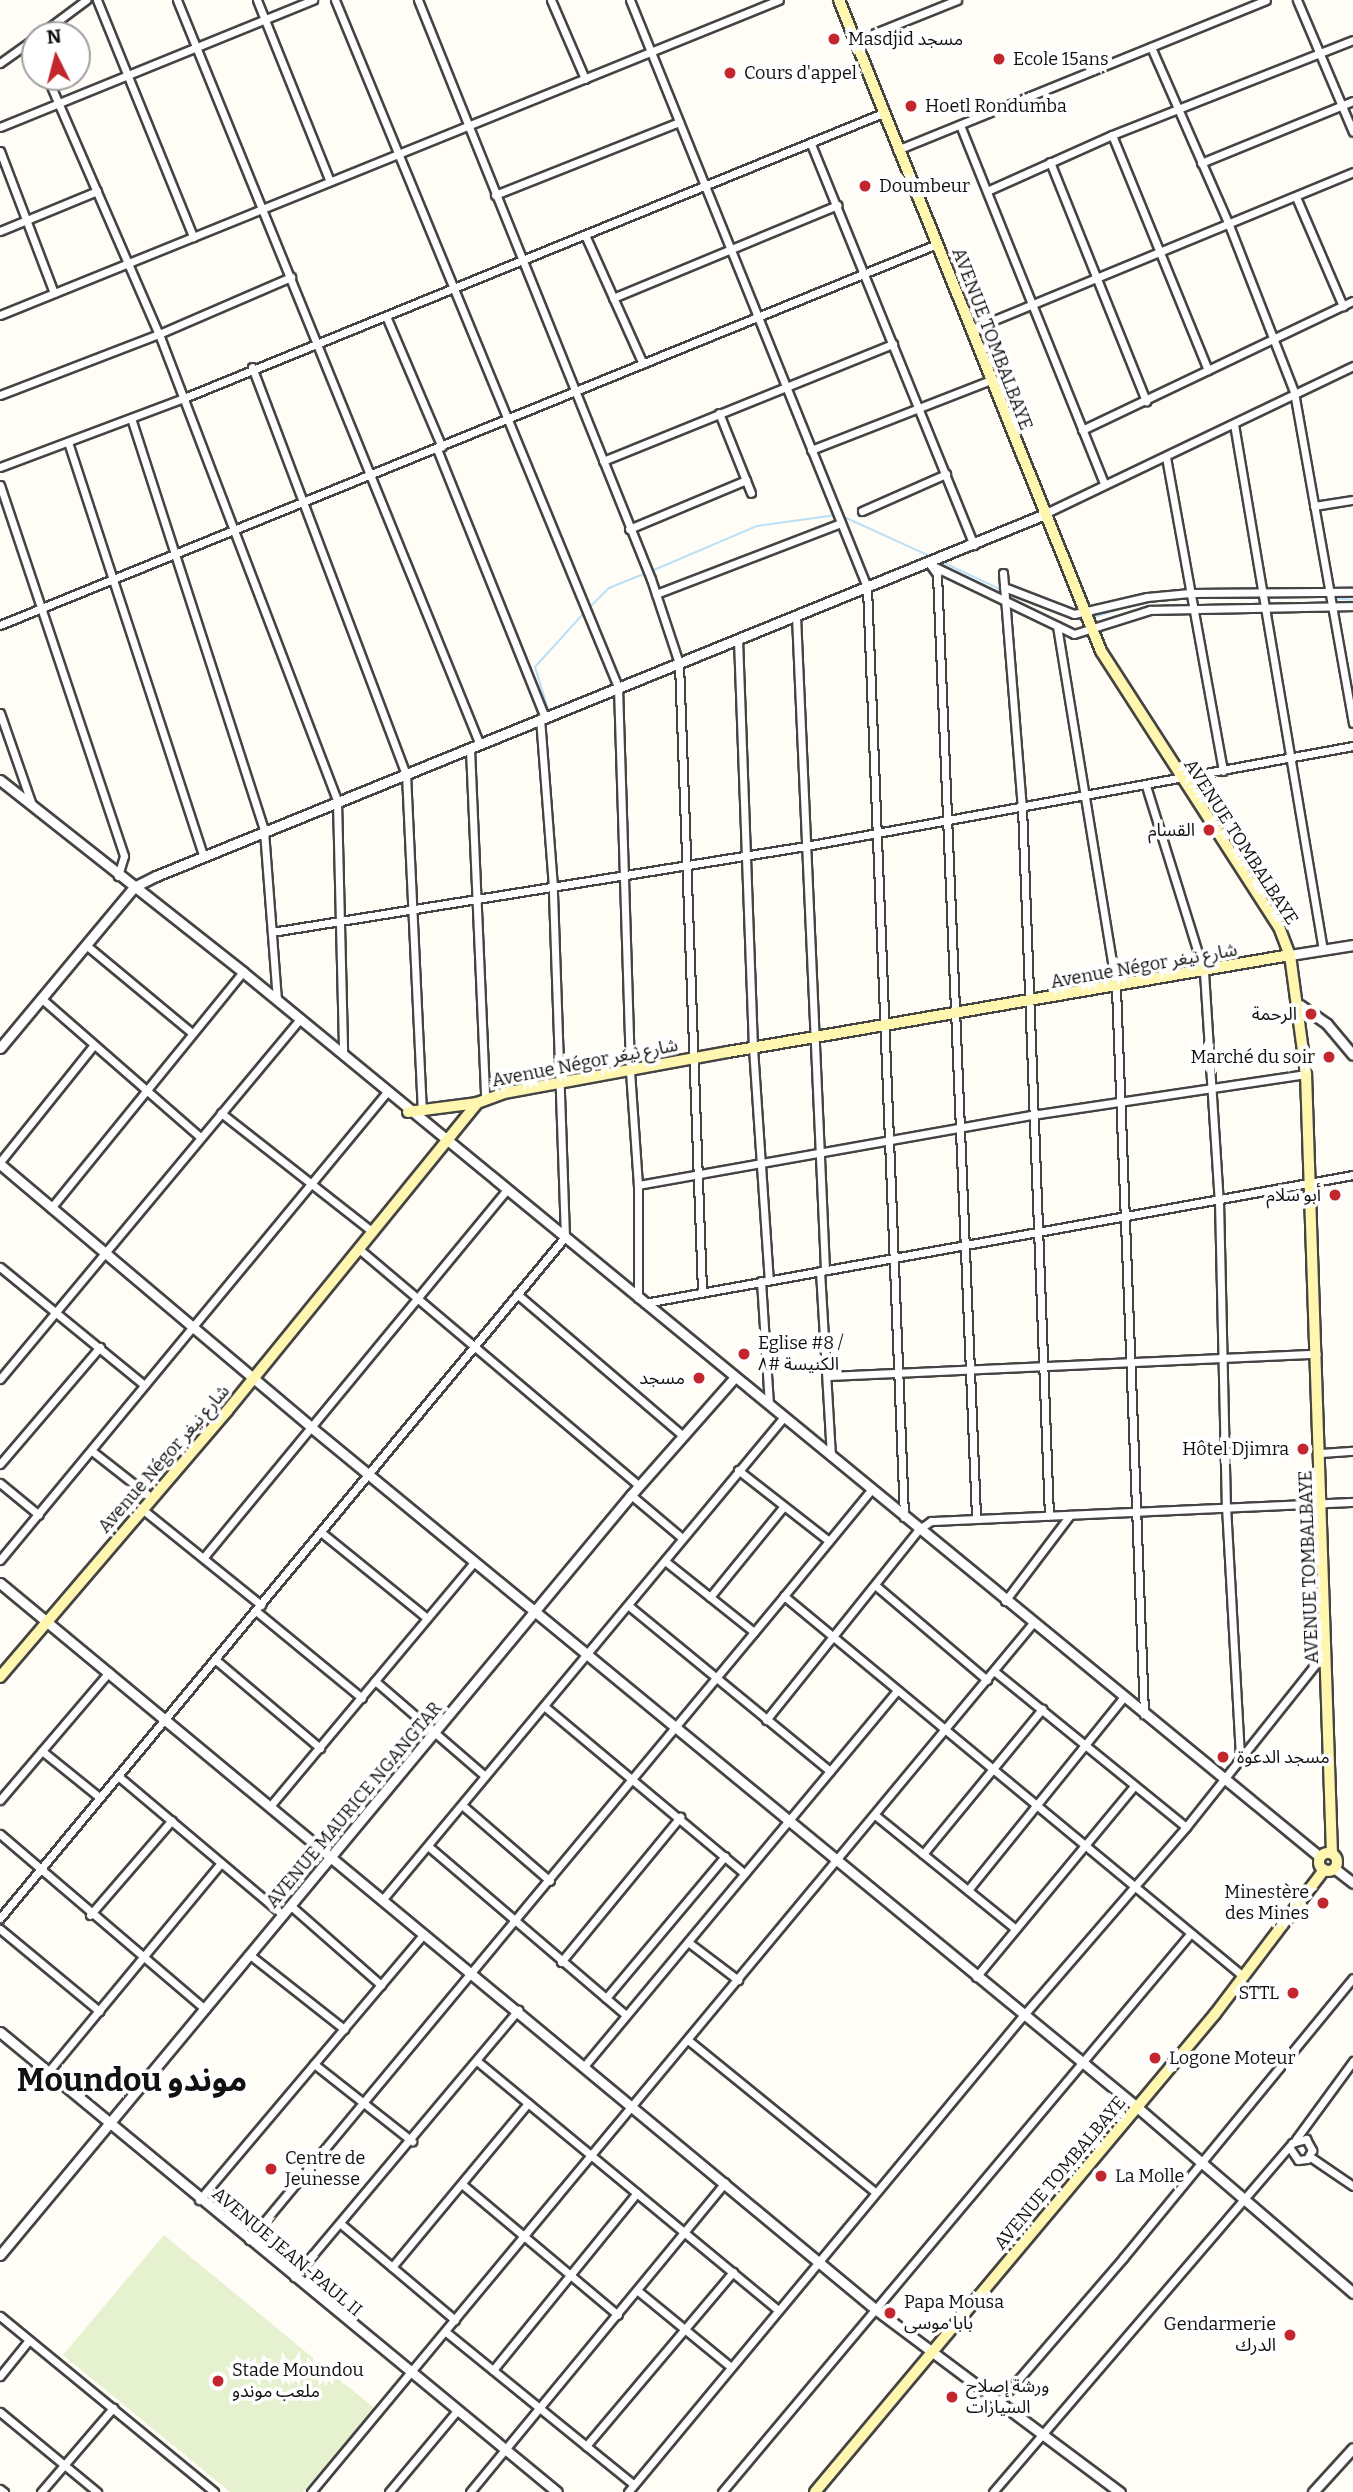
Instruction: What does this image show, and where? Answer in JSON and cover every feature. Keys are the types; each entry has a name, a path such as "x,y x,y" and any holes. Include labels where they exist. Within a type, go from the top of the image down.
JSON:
{"main road":[{"name":"AVENUE TOMBALBAYE","path":"815,2492 1137,2107 1337,1860 1332,1853 1324,1502 1306,1074 1300,1006 1290,956 1279,927 1114,674 1090,626 1043,515 839,0"},
{"name":"Avenue Négor شارع نيغر","path":"0,1677 253,1378 481,1101 753,1048 1116,988 1290,956"},
{"path":"408,1112 481,1101"},
{"path":"1329,1869 1320,1857 1332,1853"}],"street":[{"path":"59,21 86,0"},
{"path":"97,0 193,237"},
{"path":"177,0 264,207 480,745"},
{"path":"257,0 329,179"},
{"path":"0,127 313,0"},
{"path":"335,0 618,687 630,1071 642,1300"},
{"path":"418,0 651,579 680,663 702,1290"},
{"path":"551,0 584,79"},
{"path":"630,0 867,587 888,1026 889,1140 901,1373 904,1518"},
{"path":"755,0 758,8"},
{"path":"0,315 329,179 779,0"},
{"path":"855,41 957,0"},
{"path":"897,150 1266,0"},
{"path":"1297,0 1353,132"},
{"path":"987,191 1112,135 1353,40"},
{"path":"1151,47 1229,225 1294,392 1353,723"},
{"path":"0,63 21,49"},
{"path":"53,91 159,334 337,801 343,1054"},
{"path":"1201,163 1353,101"},
{"path":"0,467 184,398 252,367 386,316 883,113"},
{"path":"495,195 679,122"},
{"path":"960,125 1104,484"},
{"path":"1112,135 1208,370"},
{"path":"811,144 921,408 974,545"},
{"path":"0,151 54,293"},
{"path":"1050,162 1146,401"},
{"path":"971,330 1353,172"},
{"path":"0,230 97,191"},
{"path":"1296,197 1343,306"},
{"path":"613,298 837,205"},
{"path":"584,235 643,363"},
{"path":"0,625 114,582 175,554 304,504 369,474 439,448 575,389 758,319 937,244"},
{"path":"0,395 159,334 291,277"},
{"path":"1083,430 1353,301"},
{"path":"0,1918 99,1797 217,1661 565,1237 557,1085 553,887 542,718 386,316"},
{"path":"603,461 893,344"},
{"path":"0,1048 134,887 203,855 618,687 867,587 932,564 1043,515 1234,424 1294,392 1353,366"},
{"path":"252,367 406,774 422,1109"},
{"path":"811,450 991,380"},
{"path":"719,413 751,493"},
{"path":"131,418 264,831 277,1000"},
{"path":"1234,424 1323,950"},
{"path":"68,442 203,855"},
{"path":"1166,457 1223,771"},
{"path":"862,511 946,474"},
{"path":"629,529 746,480"},
{"path":"0,485 124,856 118,877"},
{"path":"1314,506 1353,500"},
{"path":"656,594 841,521"},
{"path":"932,564 1074,634 1090,626 1191,600 1262,590 1353,592"},
{"path":"932,564 948,818 976,1518"},
{"path":"1003,573 1022,807 1049,1515"},
{"path":"1004,586 1065,613 1084,613 1147,597 1264,607 1332,603 1353,606"},
{"path":"796,616 831,1457"},
{"path":"1057,626 1088,795 1116,988 1139,1509 1144,1715"},
{"path":"738,639 769,1405"},
{"path":"0,713 32,806"},
{"path":"272,932 413,911 688,862 806,846 877,830 1146,786 1353,746"},
{"path":"470,749 477,899 481,1101"},
{"path":"0,780 118,877 243,972 343,1054 408,1112 507,1189 918,1530 1320,1857"},
{"path":"1146,786 1203,972 1219,1201 1226,1506 1240,1760"},
{"path":"86,945 192,1033"},
{"name":"Avenue Négor شارع نيغر","path":"1290,956 1353,945"},
{"path":"51,1208 243,972"},
{"path":"42,999 200,1137"},
{"path":"1300,1006 1327,1024 1353,1055"},
{"path":"0,1378 300,1019"},
{"path":"93,1046 0,1163 312,1428 789,1820 1022,2017 1137,2107 1240,2199 1353,2293"},
{"path":"638,1185 1032,1115 1306,1074"},
{"path":"0,1560 92,1451 144,1384 312,1186 386,1093"},
{"path":"221,1113 373,1232"},
{"path":"642,1300 966,1246 1353,1175"},
{"path":"204,1557 507,1189"},
{"path":"359,1249 639,1486"},
{"path":"0,1268 57,1310 144,1384"},
{"path":"517,1294 683,1436"},
{"path":"0,1464 100,1347"},
{"path":"827,1376 1317,1354"},
{"name":"AVENUE MAURICE NGANGTAR","path":"0,2255 334,1857 433,1733 631,1495 735,1377"},
{"path":"383,1899 783,1418"},
{"path":"92,1451 152,1498"},
{"path":"1321,1453 1353,1451"},
{"path":"738,1470 829,1541"},
{"path":"0,1483 39,1515"},
{"path":"248,2241 719,1679 754,1632 871,1490"},
{"path":"631,1495 682,1538"},
{"path":"766,1720 918,1530 930,1521 1139,1509 1353,1502"},
{"path":"710,1597 784,1506"},
{"path":"142,1508 204,1557 362,1698"},
{"path":"1005,1601 1070,1515"},
{"path":"321,1533 427,1618"},
{"path":"665,1561 754,1632"},
{"path":"271,1805 474,1562"},
{"path":"0,1583 634,2105 876,2309 1120,2492"},
{"path":"875,1585 987,1679"},
{"path":"784,1596 1244,1977"},
{"path":"629,1606 831,1771"},
{"path":"311,2492 1034,1623"},
{"path":"628,2492 1022,2017 1186,1828 1327,1650"},
{"path":"217,1661 320,1748"},
{"path":"994,1671 1186,1828"},
{"path":"0,1800 109,1672"},
{"path":"375,1681 485,1776"},
{"path":"585,2065 897,1690"},
{"path":"968,1889 1124,1697"},
{"path":"544,1706 635,1779 744,1873"},
{"path":"923,1853 1042,1709"},
{"path":"42,1751 99,1797"},
{"path":"118,1776 284,1915"},
{"path":"976,1977 1134,1786"},
{"path":"462,1805 550,1881"},
{"path":"875,1815 1016,1929"},
{"path":"561,1962 680,1817"},
{"path":"90,1915 172,1820"},
{"path":"0,1834 90,1915 205,2009"},
{"path":"428,1846 514,1923 626,2015"},
{"path":"606,1998 725,1856"},
{"path":"48,2072 221,1863"},
{"path":"1329,1869 1353,1884"},
{"path":"291,1906 381,1985"},
{"path":"0,1929 99,2011"},
{"path":"199,2200 424,1934"},
{"path":"722,2492 1079,2061 1190,1934"},
{"path":"688,1941 737,1980"},
{"path":"250,1955 344,2029"},
{"path":"998,2403 1201,2164 1353,1978"},
{"path":"294,2277 412,2141 519,2010"},
{"name":"AVENUE JEAN-PAUL II","path":"0,2032 108,2126 503,2451 557,2492"},
{"path":"688,2040 876,2193"},
{"path":"477,2061 778,2310"},
{"path":"993,2492 1240,2199 1290,2148 1353,2061"},
{"path":"314,2064 412,2141"},
{"path":"392,2267 463,2185 528,2103"},
{"path":"1296,2139 1311,2143 1310,2157"},
{"path":"1290,2148 1298,2160 1310,2157 1352,2183"},
{"path":"470,2492 687,2234 725,2182"},
{"path":"463,2185 618,2315"},
{"path":"493,2370 637,2193"},
{"path":"341,2224 456,2320"},
{"path":"586,2446 733,2272"},
{"path":"638,2291 731,2367"},
{"path":"0,2316 214,2492"},
{"path":"446,2332 634,2485"},
{"path":"0,2376 29,2340"},
{"path":"41,2492 113,2408"},
{"path":"0,2412 97,2492"},
{"path":"389,2492 456,2412"},
{"path":"1314,2492 1353,2448"}],"green space":[{"name":"Stade Moundou ملعب موندو","path":"164,2235 374,2408 303,2492 230,2492 63,2355"}],"waterway":[{"path":"649,572 757,526 836,515"},
{"path":"842,516 932,557"},
{"path":"940,561 1002,590"},
{"path":"588,609 609,588 644,574"},
{"path":"1007,592 1083,621"},
{"path":"1193,597 1261,597"},
{"path":"1267,597 1328,597"},
{"path":"1333,598 1353,600"},
{"path":"1091,618 1150,600"},
{"path":"549,712 535,667 584,613"},
{"path":"478,865 481,894"},
{"path":"481,900 490,1088"}],"place":[{"name":"Masdjid مسجد","path":"834,39"},
{"name":"Ecole 15ans","path":"999,59"},
{"name":"Cours d'appel","path":"730,73"},
{"name":"Hoetl Rondumba","path":"911,106"},
{"name":"Doumbeur","path":"865,186"},
{"name":"القسام","path":"1209,830"},
{"name":"الرحمة","path":"1311,1014"},
{"name":"Marché du soir","path":"1329,1057"},
{"name":"أبو سلام","path":"1335,1195"},
{"name":"Eglise #8 / الكنيسة #٨","path":"744,1354"},
{"name":"مسجد","path":"699,1378"},
{"name":"Hôtel Djimra","path":"1303,1449"},
{"name":"مسجد الدعوة","path":"1223,1757"},
{"name":"Minestère des Mines","path":"1323,1903"},
{"name":"STTL","path":"1293,1993"},
{"name":"Logone Moteur","path":"1155,2058"},
{"name":"Centre de Jeunesse","path":"271,2169"},
{"name":"La Molle","path":"1101,2176"},
{"name":"Papa Mousa بابا موسى","path":"890,2313"},
{"name":"Gendarmerie الدرك","path":"1290,2335"},
{"name":"Stade Moundou ملعب موندو","path":"218,2381"},
{"name":"ورشة إصلاح السيارات","path":"952,2397"}],"district":[{"name":"Moundou موندو","path":"132,2080"}]}
